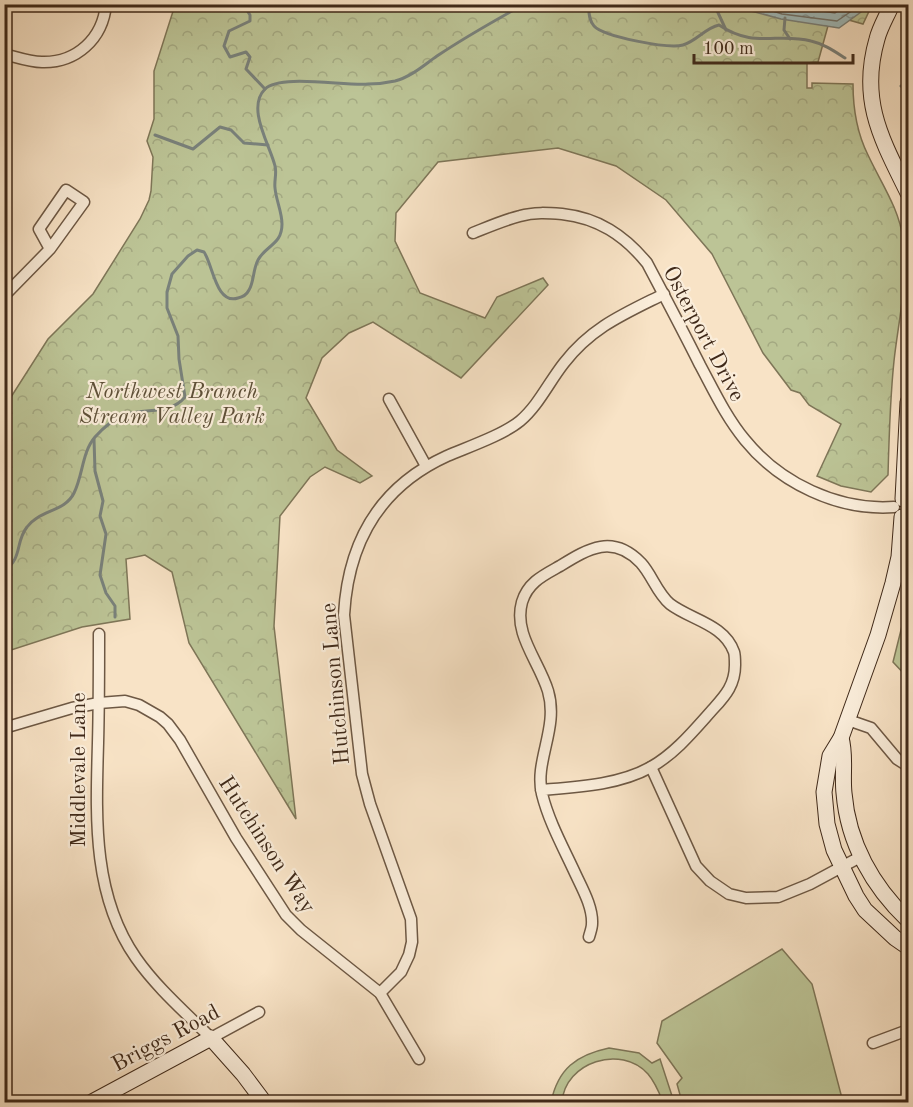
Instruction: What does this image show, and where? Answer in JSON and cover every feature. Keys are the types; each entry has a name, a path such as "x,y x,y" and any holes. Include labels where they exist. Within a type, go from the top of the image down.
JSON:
{"street":[{"path":"4,54 40,63 62,61 80,53 95,37 105,14 105,4"},
{"path":"892,4 877,37 872,64 870,101 881,138 909,194"},
{"path":"4,296 50,249 84,202 66,190 39,229 50,249"},
{"name":"Osterport Drive","path":"472,233 522,215 545,212 582,216 607,226 634,247 647,263 727,416 760,456 786,477 819,495 846,504 903,508"},
{"name":"Hutchinson Lane","path":"380,993 400,972 409,955 412,942 411,919 370,804 362,774 344,615 345,588 356,549 366,526 380,507 403,484 426,466 514,426 528,415 564,362 588,335 664,294"},
{"path":"389,399 426,466"},
{"path":"908,404 899,557 878,636 841,738 830,756 824,792 827,824 840,867 865,910 895,938 909,947"},
{"path":"541,790 602,784 651,767 679,747 731,688 735,674 734,652 723,635 715,628 671,604 641,563 619,548 597,546 531,584 523,599 519,614 523,634 548,690 552,711 541,776 541,790 548,816 587,898 592,923 589,938"},
{"name":"Middlevale Lane","path":"99,634 96,818 98,851 106,893 121,931 135,957 155,982 211,1038 264,1102"},
{"name":"Hutchinson Way","path":"4,728 72,708 125,701 139,705 160,717 180,740 236,838 286,915 301,930 380,993 419,1059"},
{"path":"848,720 871,728 897,759 909,766"},
{"path":"841,738 844,748 842,775 845,809 854,842 871,876 890,902 909,920"},
{"path":"651,767 696,866 710,881 729,894 746,898 778,897 810,884 862,856"},
{"name":"Briggs Road","path":"96,1102 259,1012"},
{"path":"873,1043 909,1030"}],"green space":[{"name":"Northwest Branch Stream Valley Park","path":"175,5 872,5 863,24 831,15 818,62 807,63 807,88 812,88 812,83 853,84 855,112 861,138 894,206 901,228 905,269 893,375 888,475 871,492 841,486 817,476 841,424 809,405 800,393 791,390 763,353 712,254 666,200 616,166 558,148 438,162 396,213 395,241 420,293 485,318 497,297 543,278 548,285 461,378 373,322 349,333 322,358 306,398 337,450 372,476 360,483 325,467 310,477 280,516 274,626 296,819 189,643 172,572 145,555 126,559 130,619 82,627 5,652 4,408 48,339 93,294 140,219 149,200 153,157 147,141 154,119 154,71"},
{"path":"908,602 908,678 893,662"},
{"path":"782,949 812,984 843,1102 682,1102 677,1084 682,1078 657,1043 662,1021"},
{"path":"609,1048 639,1053 652,1063 660,1059 674,1102 663,1102 648,1074 637,1065 624,1060 610,1059 583,1068 565,1088 562,1102 551,1102 558,1081 570,1065 587,1055"}],"water":[{"path":"864,4 861,12 839,28 781,19 729,5"}],"waterway":[{"path":"243,4 250,15 250,21 229,31 224,46 230,57 246,52 250,57 246,69 265,89"},
{"path":"4,571 14,561 23,533 32,521 65,504 70,499 77,486 91,443 102,430 125,415 172,407 185,397 178,336 167,308 167,292 172,274 188,256 197,250 204,252 220,290 231,299 240,298 251,287 255,267 261,255 277,241 282,224 275,188 276,169 258,116 260,97 265,89 284,82 371,84 401,79 512,11 517,4"},
{"path":"588,4 590,19 594,26 610,34 637,41 683,45 719,25 732,32 755,38 811,41 845,58"},
{"path":"714,4 726,30"},
{"path":"785,18 784,30 790,39"},
{"path":"901,86 908,89"},
{"path":"155,135 193,149 220,127 231,130 244,143 268,145"},
{"path":"94,439 95,471 103,501 100,516 106,534 100,575 106,593 115,606 115,617"}]}
